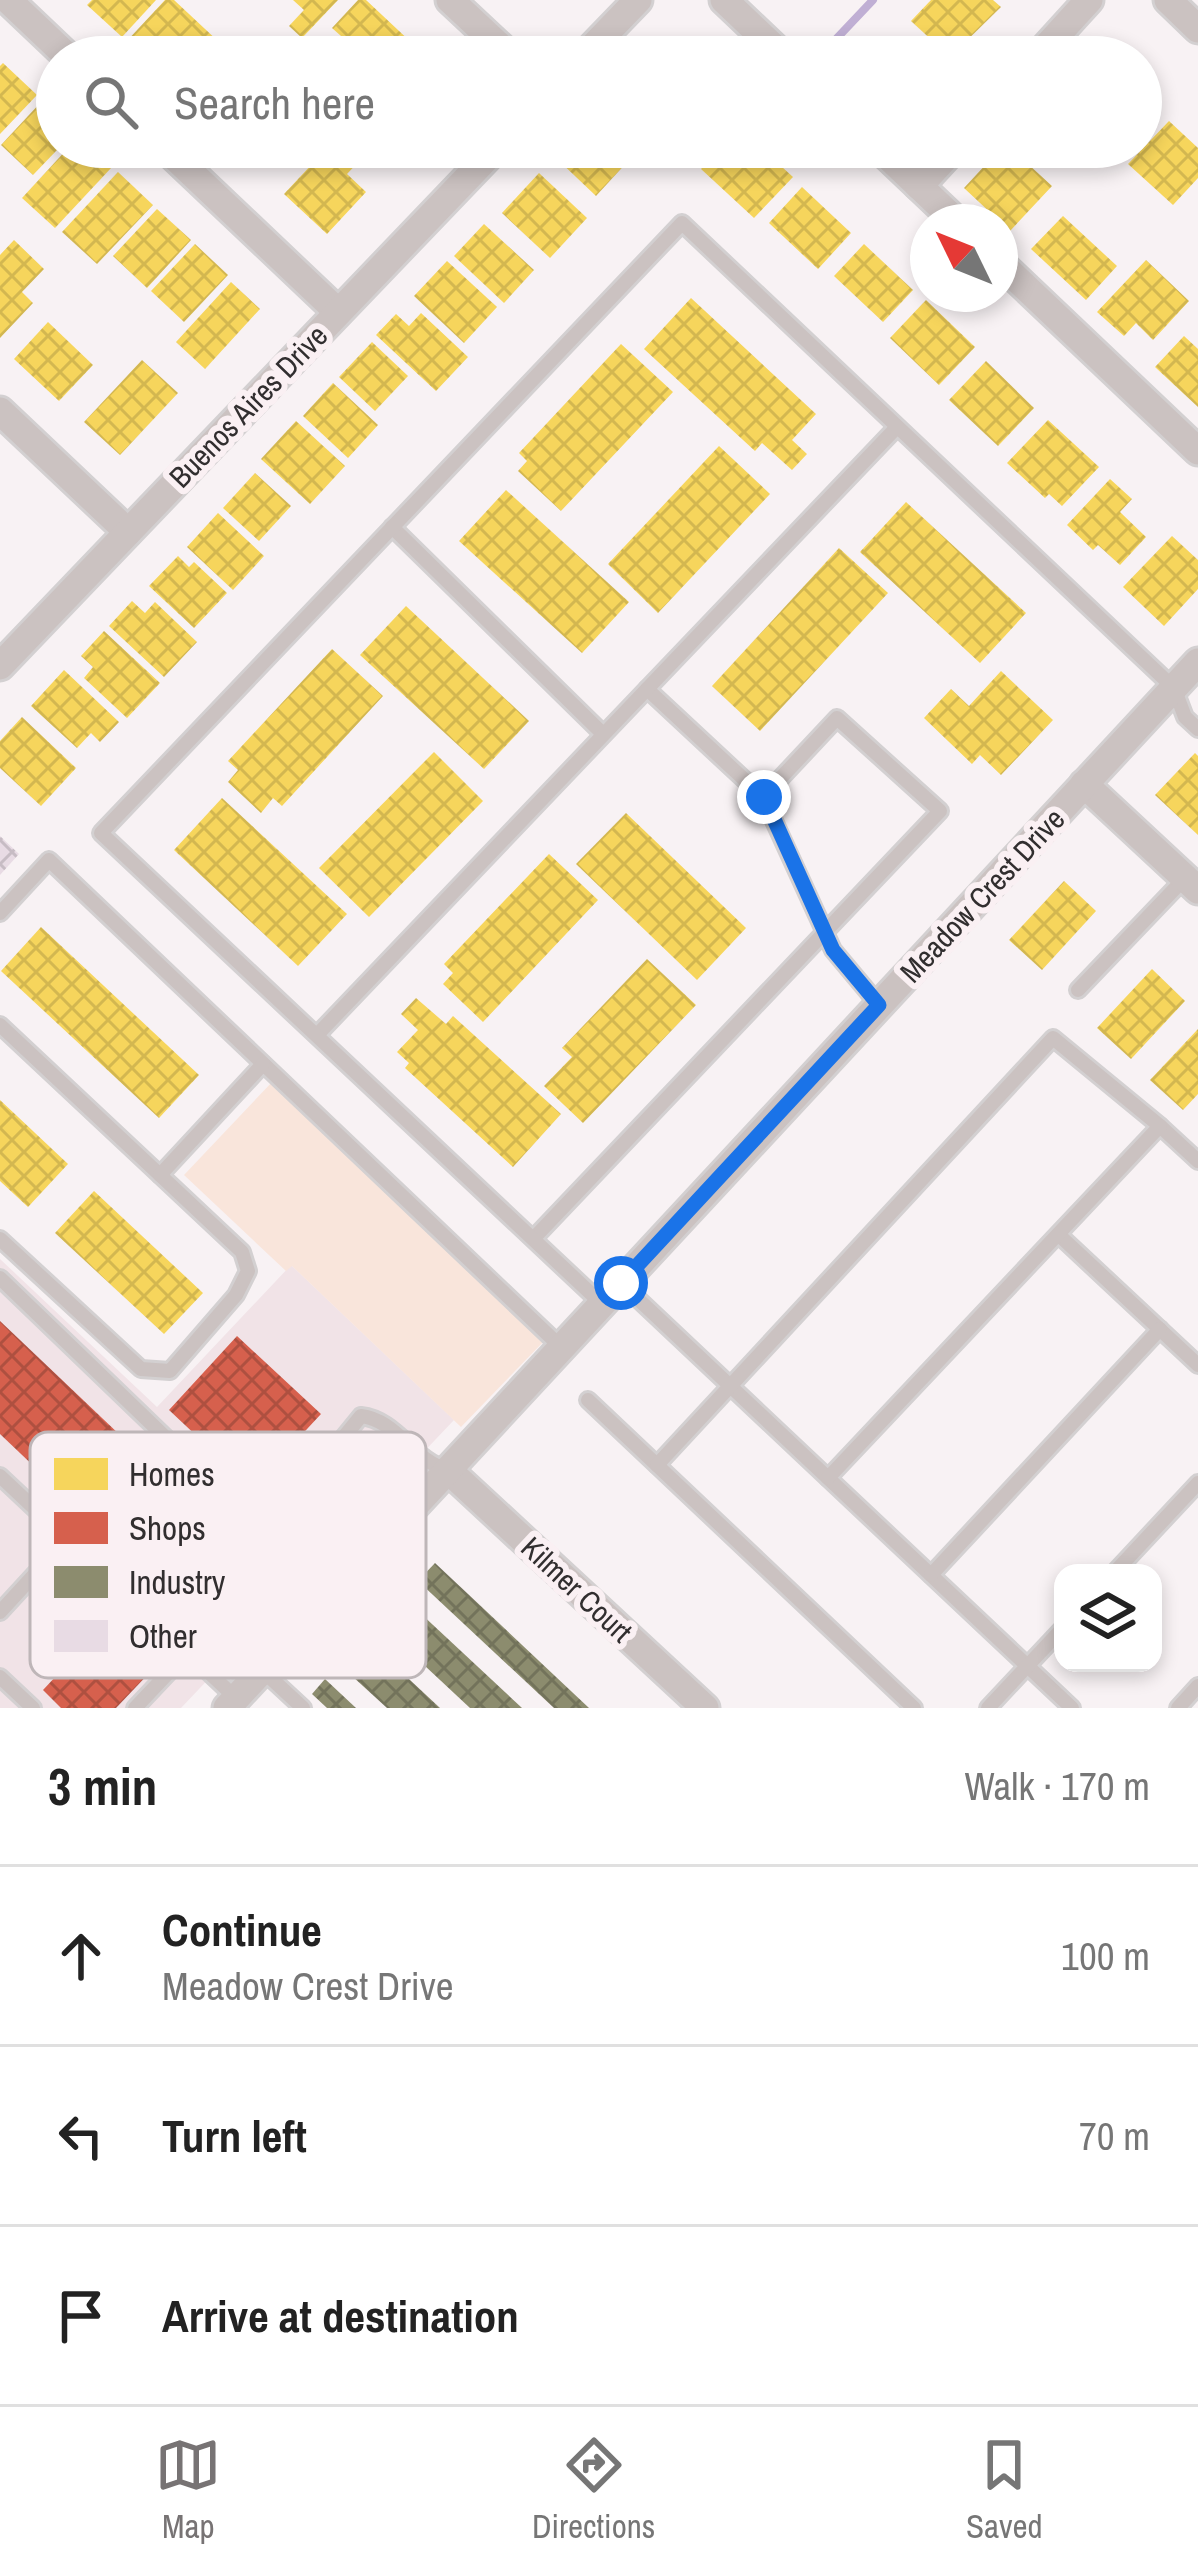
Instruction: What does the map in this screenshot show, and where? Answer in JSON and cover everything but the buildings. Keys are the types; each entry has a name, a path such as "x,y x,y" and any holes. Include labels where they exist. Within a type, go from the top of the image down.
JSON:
{"street":[{"path":"8,0 46,36"},
{"path":"450,0 489,36"},
{"path":"604,36 638,0"},
{"path":"724,0 762,36"},
{"path":"1056,36 1089,0"},
{"path":"1168,0 1198,29"},
{"path":"186,168 338,312"},
{"name":"Buenos Aires Drive","path":"0,666 477,168"},
{"path":"900,168 938,204"},
{"path":"919,186 936,168"},
{"path":"1018,280 1198,451"},
{"path":"0,411 128,532"},
{"name":"Meadow Crest Drive","path":"426,1494 1198,662"},
{"path":"1084,784 1191,884"},
{"name":"Kilmer Court","path":"448,1470 705,1708"},
{"name":"Meadow Crest Drive","path":"231,1703 254,1678"}],"lane":[{"path":"1072,1708 730,1385 534,1238 101,833 682,223 1174,688 1185,717 1198,729"},
{"path":"317,1035 897,427"},
{"path":"392,527 604,734"},
{"path":"647,689 764,797 833,950 879,1005"},
{"path":"534,1238 940,811 837,718 764,797"},
{"path":"0,913 49,860 561,1347"},
{"path":"1078,990 1191,884"},
{"path":"0,1024 242,1252 248,1271 236,1295 170,1371 141,1369 0,1239"},
{"path":"657,1465 1053,1038 1198,1161"},
{"path":"160,1175 263,1064"},
{"path":"828,1478 1160,1126"},
{"path":"1060,1236 1198,1365"},
{"path":"0,1278 159,1432"},
{"path":"931,1575 1160,1330"},
{"path":"588,1400 914,1708"},
{"path":"348,1432 361,1416 378,1418 394,1432"},
{"path":"426,1460 448,1470"},
{"path":"0,1476 30,1503"},
{"path":"1122,1564 1198,1483"},
{"path":"0,1612 30,1579"},
{"path":"988,1708 1054,1638"},
{"path":"0,1677 33,1708"},
{"path":"135,1708 163,1678"},
{"path":"211,1678 231,1703"},
{"path":"271,1678 303,1708"},
{"path":"1178,1708 1198,1686"}],"shaded area":[{"path":"274,1080 546,1339 461,1427 292,1266 286,1271 184,1175"},
{"path":"0,1259 157,1407 291,1265 454,1420 426,1450 426,1432 30,1432 30,1678 209,1678 181,1708 0,1708"}],"waterway":[{"path":"839,36 873,0"}],"route":[{"path":"621,1283 879,1005 833,950 764,797"}]}
